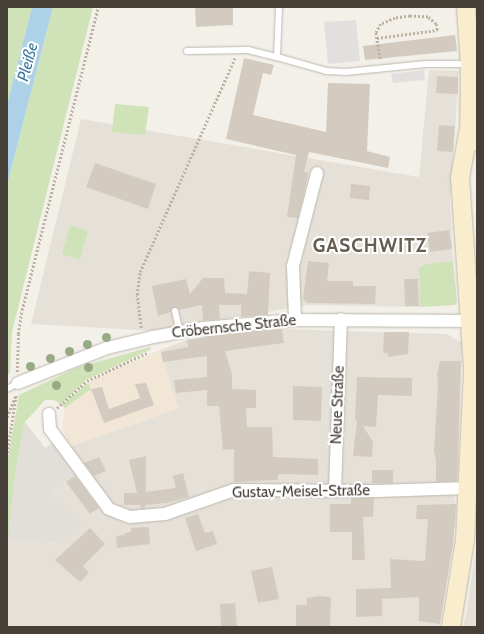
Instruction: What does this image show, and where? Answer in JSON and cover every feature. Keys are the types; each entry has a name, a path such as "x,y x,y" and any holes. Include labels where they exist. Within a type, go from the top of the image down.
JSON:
{"main road":[{"path":"451,627 464,547 474,392 474,321 462,208 469,176 468,133 474,82 470,64 466,7"}],"street":[{"path":"295,320 293,266 317,173"},
{"name":"Cröbernsche Straße","path":"14,388 77,358 144,338 180,332 258,322 295,320 341,319 474,321"},
{"name":"Neue Straße","path":"335,490 341,319"},
{"name":"Gustav-Meisel-Straße","path":"49,414 50,429 108,510 130,517 165,514 234,490 468,488"}],"lane":[{"path":"277,57 279,7"},
{"path":"187,51 239,50 277,57 326,71 346,72 426,64 470,64"},
{"path":"175,311 180,332"}],"path":[{"path":"7,454 14,388 16,349 22,310 98,7"},
{"path":"377,38 437,30 436,24 428,17 395,18 377,28 377,38 382,68"},
{"path":"144,338 137,295 140,272 239,50"},
{"path":"49,414 87,382 156,349"},
{"path":"7,417 14,388"}],"shaded area":[{"path":"356,20 360,61 328,64 324,22"},
{"path":"424,70 425,80 393,83 391,74"},
{"path":"429,70 459,71 450,200 453,261 426,264 419,268 420,307 308,305 155,331 31,324 81,119 419,177"},
{"path":"282,329 447,334 462,343 458,479 454,483 456,519 439,627 7,627 8,541 60,544 50,494 77,475 60,450 178,408 160,350 187,340"},
{"path":"160,350 178,409 70,446 62,428 65,408 90,389 88,383"},
{"path":"25,422 45,448 54,442 77,475 50,494 83,524 60,544 8,541 15,474"},
{"path":"477,544 477,627 463,627 466,615"}],"green space":[{"path":"7,7 32,7 7,105"},
{"path":"53,7 93,7 12,332 10,373 7,374 7,185"},
{"path":"115,104 149,107 145,135 112,132"},
{"path":"70,225 88,231 80,260 62,254"},
{"path":"453,261 457,302 455,305 420,307 419,268 426,264"},
{"path":"150,347 151,349 86,380 61,404 54,400 45,400 25,422 15,474 8,541 7,619 7,464 19,395 76,368"},
{"path":"88,383 91,389 65,408 62,405"}],"water":[{"name":"Pleiße","path":"32,7 53,7 7,185 7,105"}],"building":[{"path":"195,7 233,7 233,25 196,27"},
{"path":"455,35 457,51 365,60 363,46"},
{"path":"244,58 274,65 271,75 263,73 253,115 326,132 328,83 370,84 367,151 390,157 388,168 309,152 304,172 308,172 306,184 298,218 287,217 296,155 226,139"},
{"path":"437,76 458,77 458,94 436,93"},
{"path":"439,125 455,126 453,152 437,151"},
{"path":"95,163 156,184 148,209 86,187"},
{"path":"351,184 370,186 369,200 350,198"},
{"path":"449,230 452,249 430,252 427,233"},
{"path":"308,261 329,263 327,281 353,281 353,286 376,286 375,304 307,303 303,298"},
{"path":"249,271 270,273 268,315 241,317 241,305 219,305 220,319 203,320 202,305 179,310 174,307 171,312 158,316 152,286 186,279 190,294 203,278 224,278 225,293 247,294"},
{"path":"404,279 418,279 419,306 405,306"},
{"path":"282,329 284,343 225,351 232,374 232,389 256,390 256,408 246,408 247,427 272,427 273,457 318,459 318,475 282,474 278,475 278,480 234,482 234,449 223,450 219,406 207,406 207,390 176,393 174,380 207,377 207,356 163,362 161,352 188,347 187,340 205,337 204,335"},
{"path":"384,332 409,332 408,354 388,357 388,353 383,353"},
{"path":"440,361 461,361 457,481 436,482 436,460 434,451 438,385 437,374"},
{"path":"357,377 412,378 412,396 378,395 376,427 363,426 373,442 372,457 353,456 357,421 355,419"},
{"path":"146,383 154,405 104,423 91,389 102,387 109,409 140,398 135,384"},
{"path":"293,386 322,387 321,421 293,420"},
{"path":"146,456 146,492 176,488 173,476 183,473 189,497 167,503 145,505 145,508 141,509 140,505 124,505 124,493 137,493 129,460"},
{"path":"99,457 106,471 94,476 84,463"},
{"path":"372,470 393,470 393,483 372,483"},
{"path":"75,476 99,508 90,514 66,482"},
{"path":"351,498 374,498 373,517 363,517 365,560 352,560 352,532 330,532 330,504 351,504"},
{"path":"456,504 453,544 440,624 419,621 419,597 382,599 382,616 356,617 356,589 391,588 390,559 425,561 428,519 416,519 417,505"},
{"path":"198,514 205,533 213,531 217,544 196,551 185,518"},
{"path":"149,527 150,544 117,548 116,536 125,535 125,533 131,532 131,528"},
{"path":"90,528 105,544 83,566 89,573 80,582 55,560"},
{"path":"272,567 279,599 258,603 251,571"},
{"path":"320,596 331,597 330,627 296,626 296,605 307,605 307,598"},
{"path":"235,603 237,627 221,627 220,604"}],"district":[{"name":"GASCHWITZ","path":"370,246"}]}
